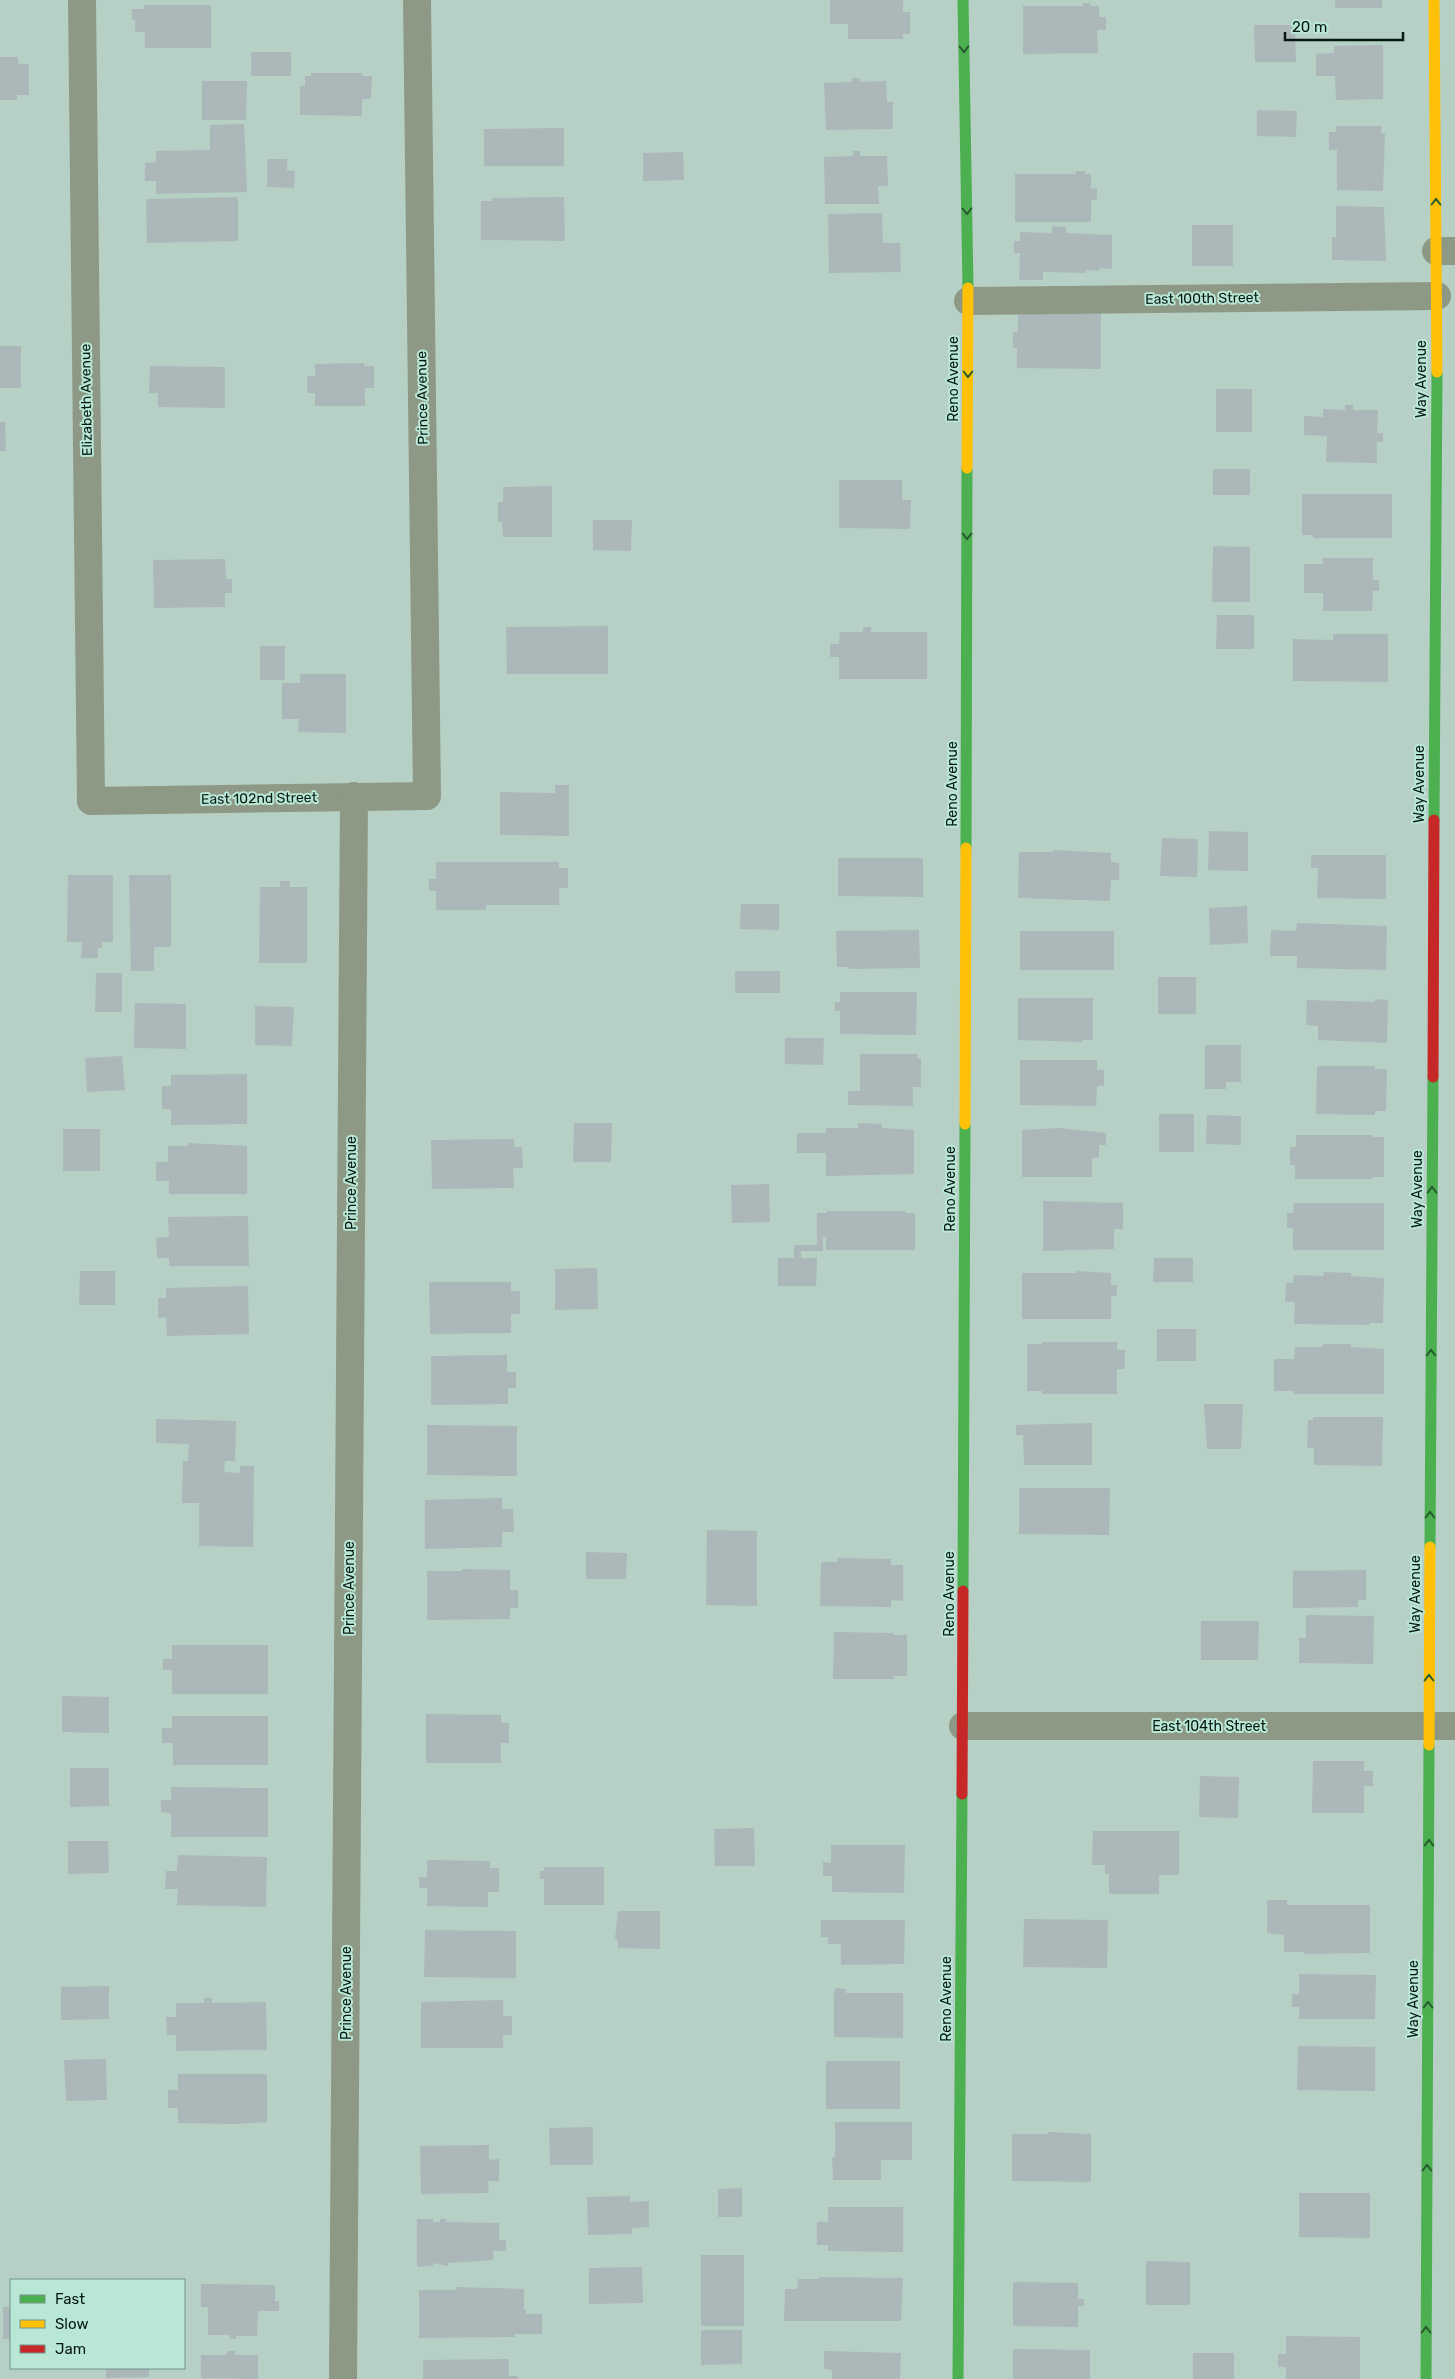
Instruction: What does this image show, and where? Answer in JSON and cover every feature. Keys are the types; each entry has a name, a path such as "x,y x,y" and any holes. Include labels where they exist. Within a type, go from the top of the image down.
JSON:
{"street":[{"name":"Elizabeth Avenue","path":"82,0 91,801"},
{"name":"Prince Avenue","path":"417,0 426,796"},
{"name":"Reno Avenue","path":"958,2379 963,1726 968,301 963,0"},
{"name":"Way Avenue","path":"1426,2379 1442,1726 1437,296 1445,251 1434,0"},
{"name":"East 100th Street","path":"968,301 1437,296"},
{"name":"Prince Avenue","path":"343,2379 354,796"},
{"name":"East 102nd Street","path":"91,801 426,796"},
{"name":"East 104th Street","path":"963,1726 1442,1726"}],"building":[{"path":"830,0 903,0 903,12 910,12 910,34 903,34 903,39 848,39 848,24 830,24"},
{"path":"1335,0 1382,0 1382,8 1335,8"},
{"path":"1083,3 1090,3 1090,6 1099,6 1099,17 1106,17 1106,30 1097,30 1098,53 1023,54 1023,6 1083,6"},
{"path":"144,5 211,5 211,48 145,48 145,32 135,32 135,20 132,20 132,9 144,9"},
{"path":"1254,25 1295,25 1296,62 1255,62"},
{"path":"1383,45 1383,99 1336,100 1335,76 1316,76 1316,54 1334,53 1334,46"},
{"path":"251,52 291,52 291,76 251,76"},
{"path":"0,57 18,57 18,64 29,64 29,95 17,95 17,100 0,100"},
{"path":"311,73 362,73 362,76 372,76 371,99 362,99 362,116 300,115 300,86 305,86 305,76 311,76"},
{"path":"852,78 859,78 860,82 886,81 887,102 893,102 893,129 826,130 824,83 852,82"},
{"path":"202,81 247,81 246,120 202,120"},
{"path":"1257,110 1297,111 1296,137 1257,136"},
{"path":"244,124 247,192 156,194 156,181 145,181 145,163 156,162 156,151 210,150 210,125"},
{"path":"1336,126 1381,126 1381,133 1385,133 1383,191 1337,190 1337,150 1329,150 1329,132 1336,132"},
{"path":"564,128 564,166 484,166 484,129"},
{"path":"853,151 860,151 860,156 887,156 888,186 878,186 879,204 825,204 824,157 853,156"},
{"path":"683,152 684,180 643,181 643,153"},
{"path":"267,159 287,159 287,170 295,171 294,188 267,187"},
{"path":"1076,171 1085,171 1085,174 1091,174 1091,189 1097,188 1097,200 1091,200 1091,222 1015,222 1015,174 1076,174"},
{"path":"238,197 238,241 147,243 146,199"},
{"path":"564,197 565,241 481,240 481,201 492,201 492,198"},
{"path":"1336,206 1384,207 1386,261 1332,260 1332,237 1336,237"},
{"path":"882,213 883,243 900,243 901,272 829,273 828,214"},
{"path":"1192,225 1233,225 1233,266 1192,266"},
{"path":"1052,226 1066,227 1066,233 1112,235 1112,269 1086,270 1086,273 1043,272 1043,280 1019,280 1020,253 1014,253 1014,241 1020,241 1020,232 1052,233"},
{"path":"1018,313 1101,313 1101,369 1017,368 1017,348 1013,348 1013,332 1018,332"},
{"path":"0,346 21,346 21,388 0,388"},
{"path":"364,363 364,366 374,366 374,388 365,388 365,406 315,406 315,393 307,393 307,376 315,376 315,364"},
{"path":"150,366 225,367 225,408 158,407 158,393 149,393"},
{"path":"1216,389 1252,389 1252,432 1216,432"},
{"path":"1345,405 1353,405 1353,410 1378,410 1377,433 1383,433 1383,442 1377,442 1377,463 1326,462 1327,436 1304,435 1304,416 1323,417 1323,409 1345,410"},
{"path":"0,422 5,422 6,451 0,451"},
{"path":"1213,469 1250,469 1250,495 1213,495"},
{"path":"839,480 902,480 902,500 911,500 910,529 839,528"},
{"path":"552,486 552,537 503,537 502,522 498,522 498,502 503,502 503,487"},
{"path":"1302,494 1392,494 1392,538 1313,538 1313,535 1302,535"},
{"path":"593,520 632,520 631,551 593,550"},
{"path":"1213,546 1250,547 1250,602 1212,602"},
{"path":"1323,558 1373,558 1373,580 1379,580 1379,591 1373,591 1372,611 1323,611 1323,593 1304,593 1304,564 1323,564"},
{"path":"225,559 226,579 232,579 232,593 225,593 225,607 154,608 153,560"},
{"path":"1217,615 1254,615 1254,649 1216,649"},
{"path":"608,626 608,674 507,674 506,627"},
{"path":"863,627 871,627 871,632 927,632 927,679 839,679 839,657 830,657 830,644 839,644 840,632 863,632"},
{"path":"1333,634 1388,634 1388,682 1293,681 1293,639 1333,640"},
{"path":"260,646 285,646 285,680 260,680"},
{"path":"300,674 346,674 346,733 298,732 299,719 282,719 282,683 300,683"},
{"path":"555,785 569,785 569,836 500,835 500,792 555,793"},
{"path":"1209,831 1248,832 1248,871 1208,870"},
{"path":"1162,838 1198,839 1197,877 1160,876"},
{"path":"1053,850 1111,853 1111,862 1119,863 1119,880 1111,880 1110,901 1018,898 1019,852 1053,852"},
{"path":"1311,855 1386,855 1386,899 1317,898 1318,868 1311,868"},
{"path":"838,858 923,858 923,897 838,896"},
{"path":"436,862 559,862 559,868 568,868 568,888 559,888 559,905 486,905 486,910 436,910 436,891 429,891 429,879 436,879"},
{"path":"68,875 113,875 113,942 102,942 102,948 98,948 98,958 81,958 82,942 67,942"},
{"path":"129,875 171,875 171,947 154,947 154,971 131,971"},
{"path":"280,881 290,881 290,887 307,887 307,963 259,963 260,887 280,887"},
{"path":"741,904 779,904 779,930 740,929"},
{"path":"1247,906 1248,943 1210,945 1209,908"},
{"path":"1297,923 1387,926 1386,970 1297,968 1297,956 1270,956 1271,930 1296,931"},
{"path":"919,930 920,968 849,969 849,967 837,967 836,931"},
{"path":"1020,931 1114,931 1114,970 1020,970"},
{"path":"735,971 780,971 780,993 735,993"},
{"path":"96,973 122,973 122,1012 95,1012"},
{"path":"1158,977 1196,977 1196,1014 1158,1014"},
{"path":"840,992 917,992 916,1035 840,1034 840,1011 835,1011 835,1002 840,1002"},
{"path":"1018,998 1093,998 1093,1040 1083,1040 1083,1042 1018,1040"},
{"path":"1375,999 1388,1000 1387,1043 1318,1040 1318,1026 1306,1025 1307,1000 1375,1002"},
{"path":"135,1003 186,1004 186,1049 134,1048"},
{"path":"255,1006 294,1007 292,1046 255,1045"},
{"path":"785,1038 824,1038 823,1065 785,1064"},
{"path":"1205,1045 1241,1045 1241,1082 1226,1082 1226,1089 1205,1089"},
{"path":"860,1054 917,1054 917,1058 921,1058 921,1087 913,1087 913,1106 848,1105 848,1091 860,1091"},
{"path":"122,1056 125,1090 87,1092 85,1058"},
{"path":"1020,1060 1097,1060 1097,1070 1104,1070 1104,1086 1097,1086 1096,1106 1020,1105"},
{"path":"1317,1066 1375,1066 1375,1069 1387,1069 1386,1111 1375,1111 1375,1115 1316,1114"},
{"path":"247,1074 247,1124 171,1125 171,1109 162,1109 162,1086 171,1086 171,1075"},
{"path":"1159,1114 1194,1114 1194,1152 1159,1152"},
{"path":"1207,1115 1241,1116 1241,1145 1206,1144"},
{"path":"574,1123 612,1123 611,1162 573,1162"},
{"path":"858,1123 882,1124 882,1128 914,1130 914,1174 826,1176 826,1153 797,1153 797,1133 826,1133 826,1128 858,1128"},
{"path":"1059,1128 1106,1133 1106,1145 1099,1145 1099,1158 1092,1158 1092,1177 1022,1177 1022,1130"},
{"path":"63,1129 100,1129 100,1171 63,1171"},
{"path":"1296,1135 1373,1135 1373,1137 1384,1137 1384,1177 1372,1177 1372,1179 1295,1179 1295,1165 1290,1165 1290,1147 1296,1147"},
{"path":"514,1139 514,1147 522,1147 523,1168 513,1168 514,1188 432,1189 431,1140"},
{"path":"188,1143 247,1146 247,1194 169,1194 169,1181 156,1181 156,1162 168,1162 168,1146 188,1146"},
{"path":"769,1184 770,1222 732,1223 731,1185"},
{"path":"1043,1201 1123,1203 1123,1229 1114,1229 1114,1249 1043,1251"},
{"path":"1294,1203 1384,1203 1384,1250 1293,1250 1293,1228 1287,1228 1287,1213 1293,1213"},
{"path":"827,1211 905,1211 905,1213 915,1213 915,1250 826,1250 826,1237 823,1237 823,1251 801,1251 801,1258 817,1258 816,1286 778,1286 778,1258 794,1258 794,1245 817,1245 817,1213 827,1213"},
{"path":"248,1216 249,1266 169,1266 169,1258 157,1258 156,1238 169,1237 168,1217"},
{"path":"1154,1258 1193,1258 1193,1282 1153,1282"},
{"path":"597,1268 598,1309 555,1310 555,1269"},
{"path":"80,1271 115,1271 115,1305 79,1305"},
{"path":"1077,1271 1111,1273 1111,1285 1117,1285 1117,1296 1111,1296 1111,1319 1022,1319 1022,1273 1077,1273"},
{"path":"1324,1272 1351,1273 1351,1276 1384,1278 1383,1323 1369,1323 1369,1325 1294,1324 1295,1302 1285,1302 1286,1283 1293,1283 1294,1275 1323,1276"},
{"path":"429,1282 511,1282 511,1291 520,1291 520,1314 511,1314 511,1333 430,1334"},
{"path":"248,1286 249,1334 167,1336 166,1317 158,1318 158,1298 166,1298 166,1288"},
{"path":"1157,1329 1196,1329 1196,1361 1157,1361"},
{"path":"1042,1342 1117,1342 1117,1350 1125,1350 1125,1369 1117,1369 1117,1394 1042,1394 1042,1391 1027,1391 1027,1344 1042,1344"},
{"path":"1323,1344 1351,1344 1351,1347 1384,1349 1384,1394 1293,1394 1294,1391 1274,1391 1274,1359 1294,1359 1295,1347 1323,1347"},
{"path":"507,1355 507,1372 516,1372 516,1388 508,1388 508,1404 431,1405 431,1356"},
{"path":"1204,1404 1243,1404 1241,1449 1207,1449"},
{"path":"1313,1417 1383,1417 1382,1466 1314,1465 1314,1448 1307,1448 1308,1420 1313,1420"},
{"path":"156,1419 236,1421 235,1461 225,1461 224,1472 240,1473 240,1466 254,1466 253,1547 199,1546 199,1503 182,1503 183,1461 188,1461 189,1444 156,1443"},
{"path":"1092,1423 1092,1465 1024,1465 1023,1435 1016,1435 1016,1425"},
{"path":"427,1425 517,1426 517,1476 427,1475"},
{"path":"1019,1488 1110,1488 1109,1535 1019,1534"},
{"path":"502,1498 502,1509 513,1509 514,1532 502,1532 502,1547 425,1549 425,1500"},
{"path":"707,1530 757,1531 757,1606 706,1605"},
{"path":"586,1552 627,1553 626,1579 586,1579"},
{"path":"837,1558 891,1559 891,1565 903,1565 903,1601 891,1600 891,1607 820,1606 821,1562 837,1562"},
{"path":"462,1569 510,1570 510,1590 518,1590 518,1608 510,1608 510,1619 427,1620 427,1571 462,1571"},
{"path":"1366,1570 1366,1600 1358,1600 1358,1607 1293,1608 1293,1571"},
{"path":"1306,1615 1374,1616 1373,1664 1299,1663 1299,1638 1306,1638"},
{"path":"1201,1621 1259,1621 1258,1660 1201,1660"},
{"path":"834,1632 907,1635 907,1676 894,1676 894,1679 833,1679"},
{"path":"172,1645 268,1645 268,1694 172,1694 172,1670 163,1670 163,1659 172,1659"},
{"path":"62,1696 109,1697 109,1733 62,1732"},
{"path":"426,1714 501,1715 501,1723 509,1723 509,1743 501,1743 501,1763 426,1763"},
{"path":"172,1716 268,1716 268,1765 173,1765 173,1743 162,1743 162,1728 172,1728"},
{"path":"1313,1761 1364,1761 1364,1771 1373,1771 1373,1786 1364,1786 1364,1813 1312,1813"},
{"path":"70,1768 109,1768 109,1806 70,1807"},
{"path":"1200,1776 1239,1777 1238,1818 1199,1817"},
{"path":"171,1787 268,1788 268,1837 171,1837 171,1813 161,1812 161,1800 171,1800"},
{"path":"754,1828 755,1866 715,1866 714,1829"},
{"path":"1093,1831 1179,1831 1179,1875 1159,1875 1159,1894 1109,1894 1109,1874 1105,1874 1105,1865 1092,1865"},
{"path":"68,1841 108,1841 109,1873 68,1874"},
{"path":"831,1845 905,1845 904,1893 832,1892 832,1876 823,1876 823,1862 831,1863"},
{"path":"178,1855 267,1857 266,1907 177,1905 178,1889 165,1889 166,1871 177,1871"},
{"path":"427,1860 490,1861 490,1868 499,1868 499,1892 488,1892 488,1907 427,1906 427,1888 419,1888 419,1877 427,1877"},
{"path":"544,1867 604,1867 604,1905 544,1905 544,1879 540,1879 540,1871 544,1871"},
{"path":"1267,1900 1287,1900 1287,1905 1370,1905 1370,1953 1304,1954 1304,1952 1284,1952 1284,1935 1267,1933"},
{"path":"618,1911 660,1911 660,1949 618,1948 618,1941 615,1938"},
{"path":"1024,1919 1108,1920 1107,1968 1023,1967"},
{"path":"821,1920 905,1920 904,1964 841,1965 841,1944 828,1944 828,1937 821,1937"},
{"path":"425,1930 516,1931 516,1978 424,1977"},
{"path":"1299,1974 1376,1975 1375,2019 1299,2019 1299,2007 1292,2007 1292,1994 1299,1994"},
{"path":"109,1986 109,2019 61,2020 61,1987"},
{"path":"836,1988 846,1989 846,1993 903,1993 903,2038 834,2037 834,1993"},
{"path":"204,1998 212,1998 212,2003 266,2002 267,2050 176,2051 176,2035 167,2035 166,2017 176,2017 176,2003 204,2003"},
{"path":"503,2000 503,2016 512,2016 512,2035 503,2035 503,2048 421,2048 421,2002"},
{"path":"1298,2046 1375,2047 1375,2091 1297,2090"},
{"path":"106,2059 107,2100 66,2101 64,2060"},
{"path":"826,2061 900,2061 900,2109 826,2109"},
{"path":"178,2074 267,2074 267,2122 234,2124 178,2123 178,2108 168,2108 168,2090 178,2090"},
{"path":"835,2122 912,2122 912,2160 881,2160 881,2180 833,2180 832,2157 835,2157"},
{"path":"593,2127 593,2165 550,2165 549,2128"},
{"path":"1048,2132 1091,2134 1091,2182 1012,2181 1012,2134 1048,2134"},
{"path":"489,2145 489,2160 499,2159 499,2181 488,2181 489,2193 421,2194 420,2146"},
{"path":"742,2188 742,2217 718,2217 718,2189"},
{"path":"1299,2193 1370,2193 1370,2238 1299,2237"},
{"path":"630,2196 630,2202 649,2201 649,2227 632,2228 632,2234 588,2235 587,2197"},
{"path":"828,2207 903,2207 903,2252 828,2251 828,2245 817,2245 817,2222 828,2222"},
{"path":"417,2219 433,2219 433,2222 440,2222 440,2219 446,2219 446,2222 499,2223 499,2240 506,2240 506,2251 493,2251 493,2260 448,2263 448,2266 433,2263 433,2266 417,2267"},
{"path":"701,2255 744,2255 744,2326 701,2326"},
{"path":"1146,2261 1190,2262 1190,2305 1146,2305"},
{"path":"642,2267 643,2303 589,2304 589,2268"},
{"path":"819,2277 903,2278 901,2321 784,2321 785,2289 797,2289 798,2279 819,2279"},
{"path":"1013,2282 1078,2283 1078,2299 1084,2299 1084,2306 1078,2306 1078,2327 1013,2326"},
{"path":"201,2284 275,2285 275,2301 279,2301 279,2311 258,2311 257,2336 236,2336 236,2339 230,2339 230,2335 208,2335 208,2307 201,2307"},
{"path":"456,2287 524,2289 524,2310 526,2310 526,2314 542,2314 542,2334 515,2334 515,2337 419,2338 419,2290 456,2290"},
{"path":"3,2307 10,2307 10,2339 3,2339"},
{"path":"701,2330 742,2330 742,2364 701,2365"},
{"path":"1286,2336 1360,2337 1360,2379 1286,2379 1286,2367 1278,2367 1278,2354 1286,2354"},
{"path":"1013,2349 1090,2350 1090,2379 1013,2379"},
{"path":"227,2351 235,2351 235,2355 258,2355 258,2379 201,2378 201,2355 227,2355"},
{"path":"824,2351 901,2353 900,2379 832,2379 832,2370 824,2369"},
{"path":"1193,2353 1234,2353 1234,2379 1193,2379"},
{"path":"509,2359 509,2376 518,2376 518,2379 423,2379 423,2360"},
{"path":"106,2369 149,2369 149,2377 106,2378"}],"traffic: fast":[{"path":"963,0 968,288"},
{"path":"1434,820 1437,372"},
{"path":"966,848 967,468"},
{"path":"1430,1547 1433,1077"},
{"path":"963,1591 965,1124"},
{"path":"1426,2379 1429,1745"},
{"path":"958,2379 962,1794"}],"traffic: slow":[{"path":"1434,0 1437,372"},
{"path":"967,468 968,288"},
{"path":"965,1124 966,848"},
{"path":"1429,1745 1430,1547"}],"traffic: jam":[{"path":"1433,1077 1434,820"},
{"path":"962,1794 963,1591"}]}
